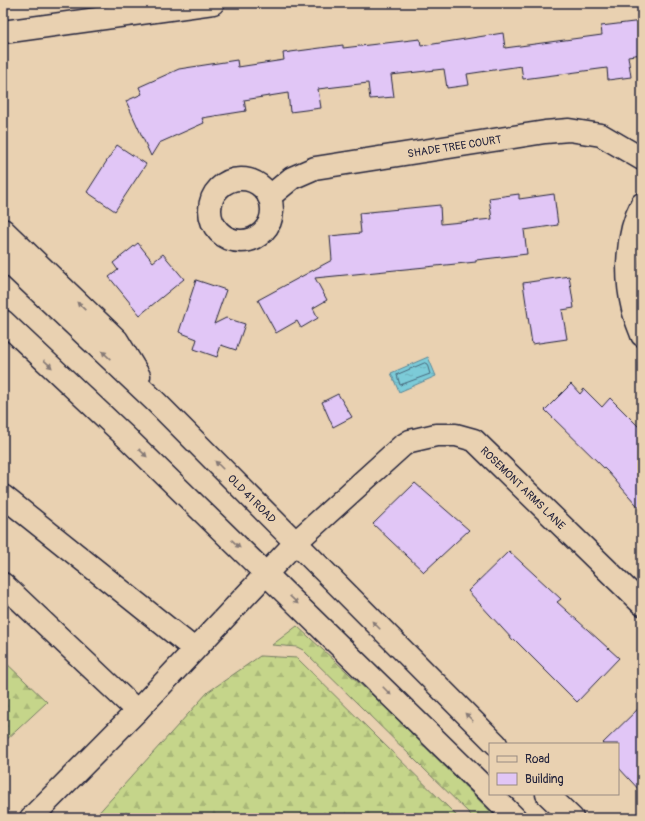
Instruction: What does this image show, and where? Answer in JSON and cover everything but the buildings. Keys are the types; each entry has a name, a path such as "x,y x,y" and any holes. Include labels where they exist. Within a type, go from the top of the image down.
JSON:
{"street":[{"path":"6,33 213,3"},
{"name":"SHADE TREE COURT","path":"268,196 292,178 315,168 545,132 569,130 601,135 642,159"},
{"path":"642,204 636,216 630,246 628,277 633,310 642,335"},
{"path":"3,230 117,340 156,402"},
{"name":"OLD 41 ROAD","path":"3,258 156,402 495,743"},
{"path":"3,321 127,438 489,791"},
{"name":"ROSEMONT ARMS LANE","path":"31,818 137,711 296,542 402,446 410,441 436,435 456,435 474,440 642,604"},
{"path":"3,496 194,649"},
{"path":"3,584 137,711"},
{"path":"493,795 516,818"},
{"path":"548,795 572,818"}],"green space":[{"path":"297,626 384,706 497,818 474,818 303,650 297,647 272,645"},
{"path":"260,656 297,658 459,818 94,818 208,692"},
{"path":"3,660 47,702 3,743"}],"water":[{"path":"428,357 436,376 399,392 391,373"}]}
